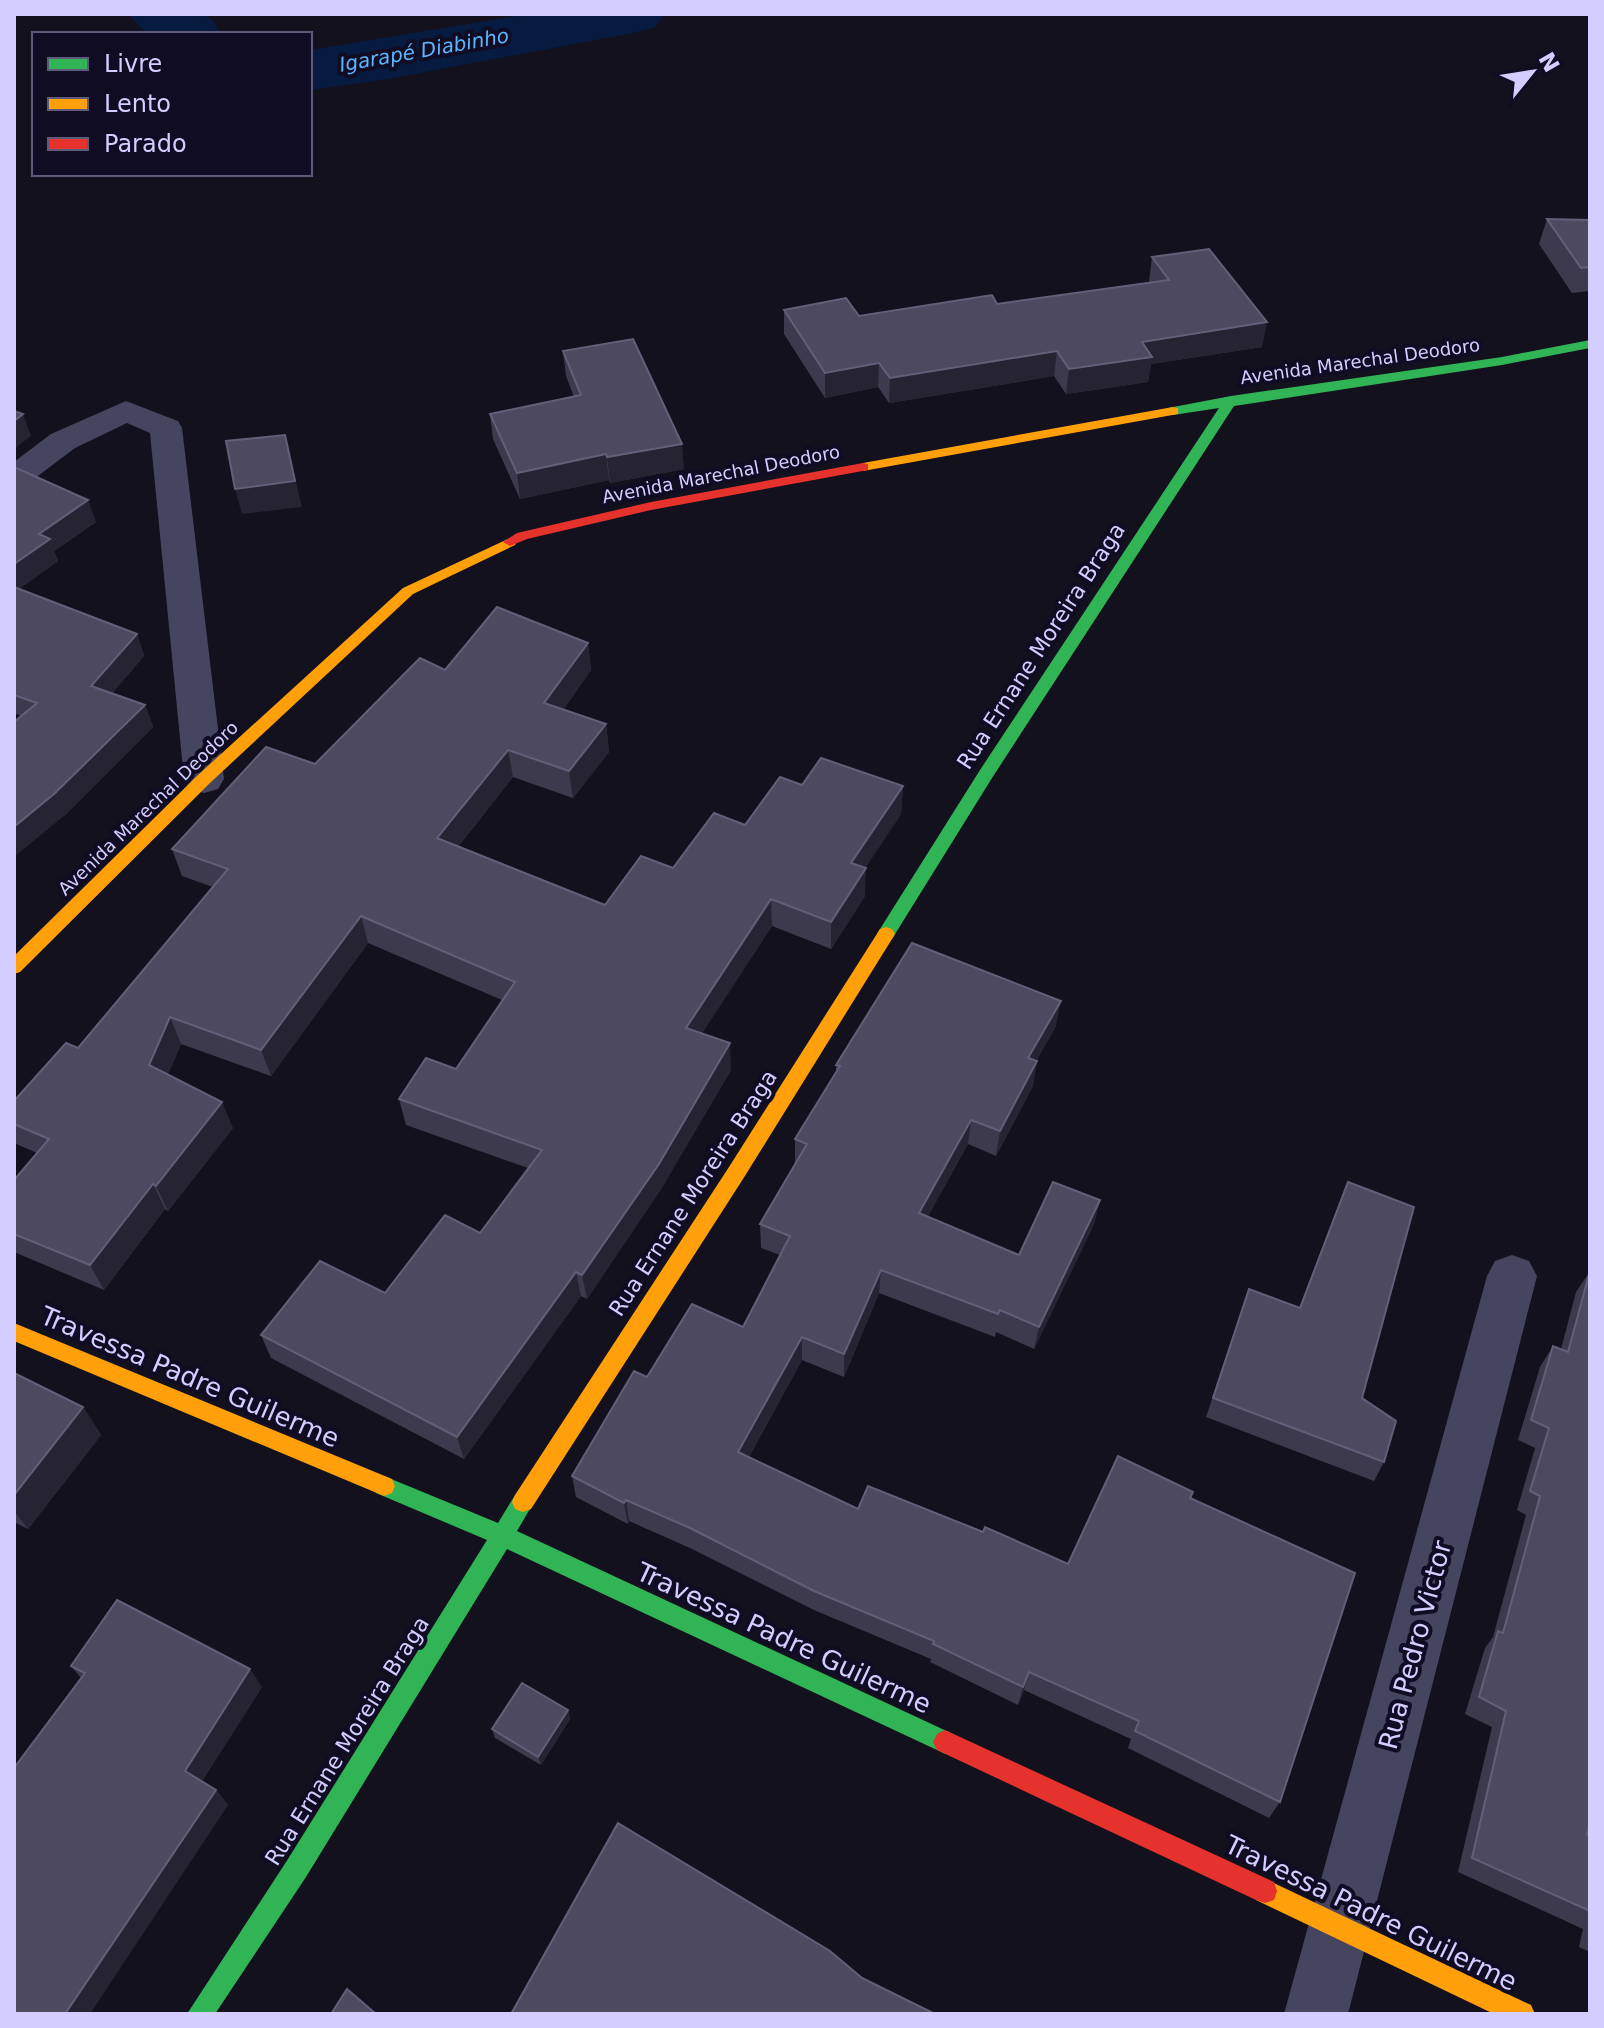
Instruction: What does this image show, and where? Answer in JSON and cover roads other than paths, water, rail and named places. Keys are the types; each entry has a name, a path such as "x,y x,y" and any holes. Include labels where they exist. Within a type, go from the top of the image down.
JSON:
{"street":[{"name":"Avenida Marechal Deodoro","path":"14,967 204,779 408,591 522,536 651,506 1231,400 1502,361 1590,344"},
{"name":"Rua Ernane Moreira Braga","path":"200,2014 297,1868 501,1535 736,1173 986,774 1231,400"},
{"path":"14,478 63,441 126,411 166,428 204,779"},
{"name":"Rua Pedro Victor","path":"1316,2014 1512,1276"},
{"name":"Travessa Padre Guilerme","path":"14,1332 501,1535 1341,1926 1522,2014"}],"waterway":[{"name":"Igarapé Diabinho","path":"160,14 186,32"},
{"name":"Igarapé Diabinho","path":"312,70 388,59 633,14"}]}
